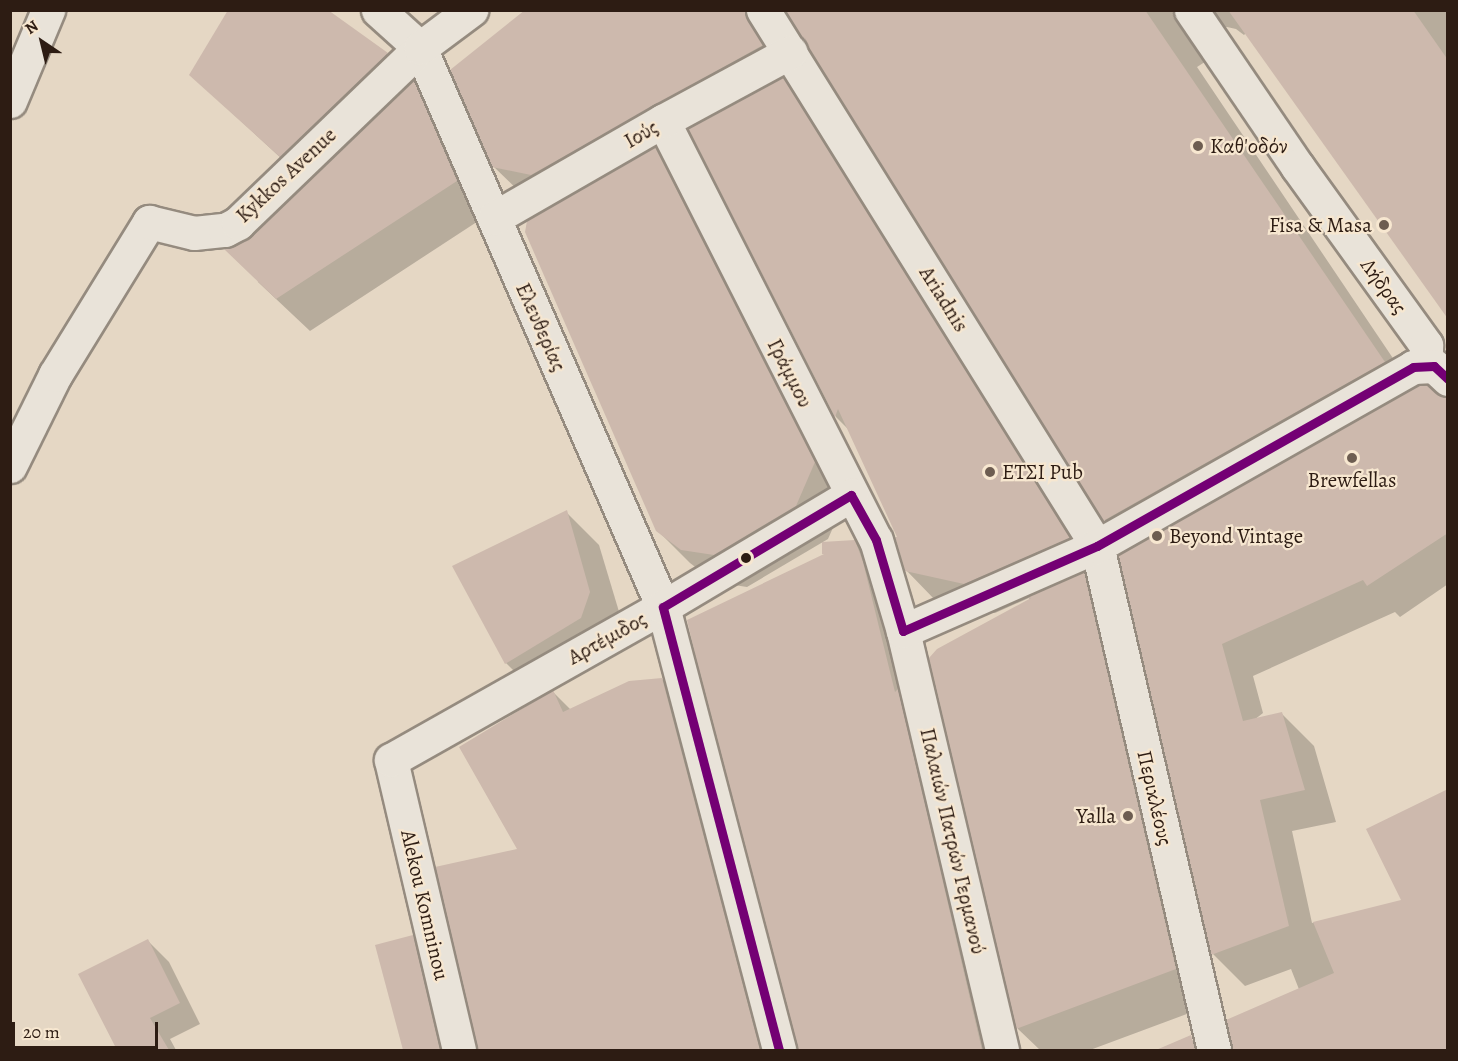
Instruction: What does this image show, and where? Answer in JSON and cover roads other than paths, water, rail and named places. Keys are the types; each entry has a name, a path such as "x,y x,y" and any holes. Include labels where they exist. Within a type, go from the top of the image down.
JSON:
{"street":[{"path":"10,101 48,10"},
{"path":"378,10 420,48"},
{"name":"Kykkos Avenue","path":"21,416 55,375 149,222 194,233 225,230 238,223 420,48 471,10"},
{"name":"Ariadnis","path":"763,10 1097,546"},
{"name":"Λήδρας","path":"1191,10 1297,166 1426,345 1437,373"},
{"name":"Ελευθερίας","path":"420,48 663,607 779,1050"},
{"name":"Ιούς","path":"494,218 663,121 790,52"},
{"name":"Γράμμου","path":"663,121 851,495 876,540 903,631"},
{"path":"903,631 1097,546 1413,367 1437,373"},
{"path":"10,466 21,416"},
{"name":"Αρτέμιδος","path":"391,760 663,607 851,495"},
{"name":"Περικλέους","path":"1097,546 1214,1050"},
{"name":"Παλαιών Πατρών Γερμανού","path":"903,631 1002,1050"},
{"name":"Alekou Komninou","path":"391,760 459,1050"}],"place":[{"name":"Καθ'οδόν","path":"1198,146"},
{"name":"Fisa & Masa","path":"1384,225"},
{"name":"Brewfellas","path":"1352,458"},
{"name":"ΕΤΣΙ Pub","path":"990,472"},
{"name":"Beyond Vintage","path":"1157,536"},
{"name":"Yalla","path":"1128,816"}]}
